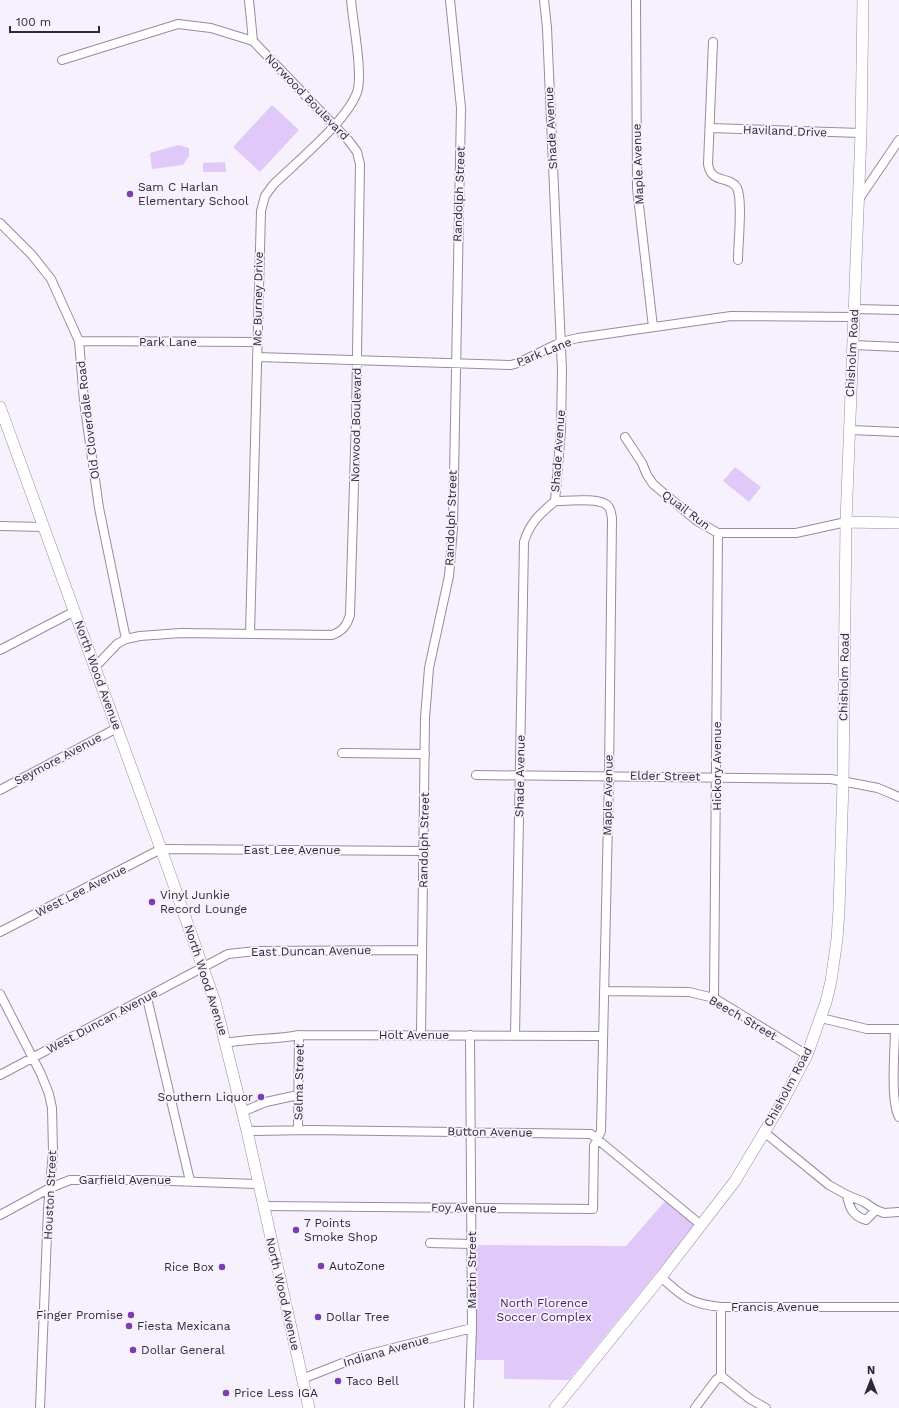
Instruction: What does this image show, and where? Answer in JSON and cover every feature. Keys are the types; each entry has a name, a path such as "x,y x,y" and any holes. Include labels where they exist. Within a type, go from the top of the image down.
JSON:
{"main road":[{"name":"Chisholm Road","path":"555,1408 661,1277 735,1181 807,1055 821,1018 831,981 837,939 843,782 846,522 861,133 863,0"},
{"name":"North Wood Avenue","path":"0,407 75,611 215,1002 247,1131 309,1408"},
{"path":"846,522 899,523"}],"street":[{"path":"62,60 178,24 211,28 253,41 249,0"},
{"name":"Mc Burney Drive","path":"250,634 259,225 265,196 273,185 334,126 353,102 358,88 359,74 351,0"},
{"name":"Randolph Street","path":"421,1035 421,950 425,754 429,668 450,569 453,528 452,476 456,362 456,301 461,108 450,0"},
{"name":"Shade Avenue","path":"515,1036 524,542 528,530 534,520 555,501 562,422 561,342 547,28 544,0"},
{"name":"Maple Avenue","path":"636,0 637,181 653,327"},
{"name":"Norwood Boulevard","path":"126,639 181,633 332,635 340,632 348,621 352,603 361,170 357,152 349,140 253,41"},
{"path":"713,42 709,171 714,176 732,182 738,191 738,260"},
{"name":"Haviland Drive","path":"710,128 861,133"},
{"path":"858,200 899,140"},
{"name":"Old Cloverdale Road","path":"0,224 32,255 51,279 79,341 84,401 99,508 126,639"},
{"name":"Park Lane","path":"257,358 456,362 511,365 561,342 653,327 738,316 854,313 898,310"},
{"name":"Park Lane","path":"79,341 257,342"},
{"path":"854,345 899,347"},
{"path":"850,430 899,432"},
{"name":"Quail Run","path":"625,437 642,463 653,484 697,521 718,533 796,533 846,522"},
{"name":"Maple Avenue","path":"555,501 601,502 608,505 611,510 609,776 601,1131 597,1138"},
{"path":"0,526 44,527"},
{"name":"Hickory Avenue","path":"714,998 718,533"},
{"path":"0,650 75,611"},
{"path":"94,666 99,663 117,644 126,639"},
{"name":"Seymore Avenue","path":"0,790 117,728"},
{"path":"342,753 425,754"},
{"name":"Elder Street","path":"476,775 831,779 878,788 899,797"},
{"name":"East Lee Avenue","path":"161,849 424,851"},
{"name":"West Lee Avenue","path":"0,932 161,849"},
{"name":"East Duncan Avenue","path":"203,967 228,954 242,952 421,950"},
{"name":"West Duncan Avenue","path":"0,1075 203,967"},
{"name":"Beech Street","path":"604,991 689,992 714,998 807,1055"},
{"name":"Houston Street","path":"0,994 47,1087 52,1108 53,1152 40,1408"},
{"path":"146,998 190,1181"},
{"path":"821,1018 867,1029 897,1029 895,1095 896,1110 899,1116"},
{"name":"Holt Avenue","path":"226,1043 283,1038 299,1035 603,1036"},
{"name":"Selma Street","path":"298,1130 299,1035"},
{"name":"Martin Street","path":"469,1408 472,1328 472,1132 470,1035"},
{"path":"242,1112 266,1102 298,1095"},
{"name":"Button Avenue","path":"247,1131 298,1130 591,1134 701,1225"},
{"path":"764,1132 829,1185 864,1202 876,1210 884,1213 899,1212"},
{"name":"Foy Avenue","path":"264,1206 593,1209 594,1146 597,1138"},
{"name":"Garfield Avenue","path":"0,1215 50,1188 70,1180 190,1181 258,1184"},
{"path":"847,1195 849,1206 858,1218 866,1220 876,1210"},
{"path":"430,1243 472,1244"},
{"name":"Francis Avenue","path":"661,1277 683,1296 695,1303 721,1307 899,1308"},
{"path":"695,1408 720,1376 721,1307"},
{"name":"Indiana Avenue","path":"302,1379 358,1357 472,1328"},
{"path":"720,1376 750,1399 766,1408"}],"green space":[{"path":"272,105 299,130 260,172 233,147"},
{"path":"178,145 189,148 189,156 183,165 152,169 150,153"},
{"path":"225,162 226,172 203,172 203,163"},
{"path":"735,467 761,487 749,502 723,481"},
{"name":"North Florence Soccer Complex","path":"666,1200 696,1224 569,1380 504,1379 504,1360 476,1360 476,1245 626,1246"}],"place":[{"name":"Sam C Harlan Elementary School","path":"130,194"},
{"name":"Vinyl Junkie Record Lounge","path":"152,902"},
{"name":"Southern Liquor","path":"261,1097"},
{"name":"7 Points Smoke Shop","path":"296,1230"},
{"name":"AutoZone","path":"321,1266"},
{"name":"Rice Box","path":"222,1267"},
{"name":"Finger Promise","path":"131,1315"},
{"name":"Dollar Tree","path":"318,1317"},
{"name":"Fiesta Mexicana","path":"129,1326"},
{"name":"Dollar General","path":"133,1350"},
{"name":"Taco Bell","path":"338,1381"},
{"name":"Price Less IGA","path":"226,1393"}]}
